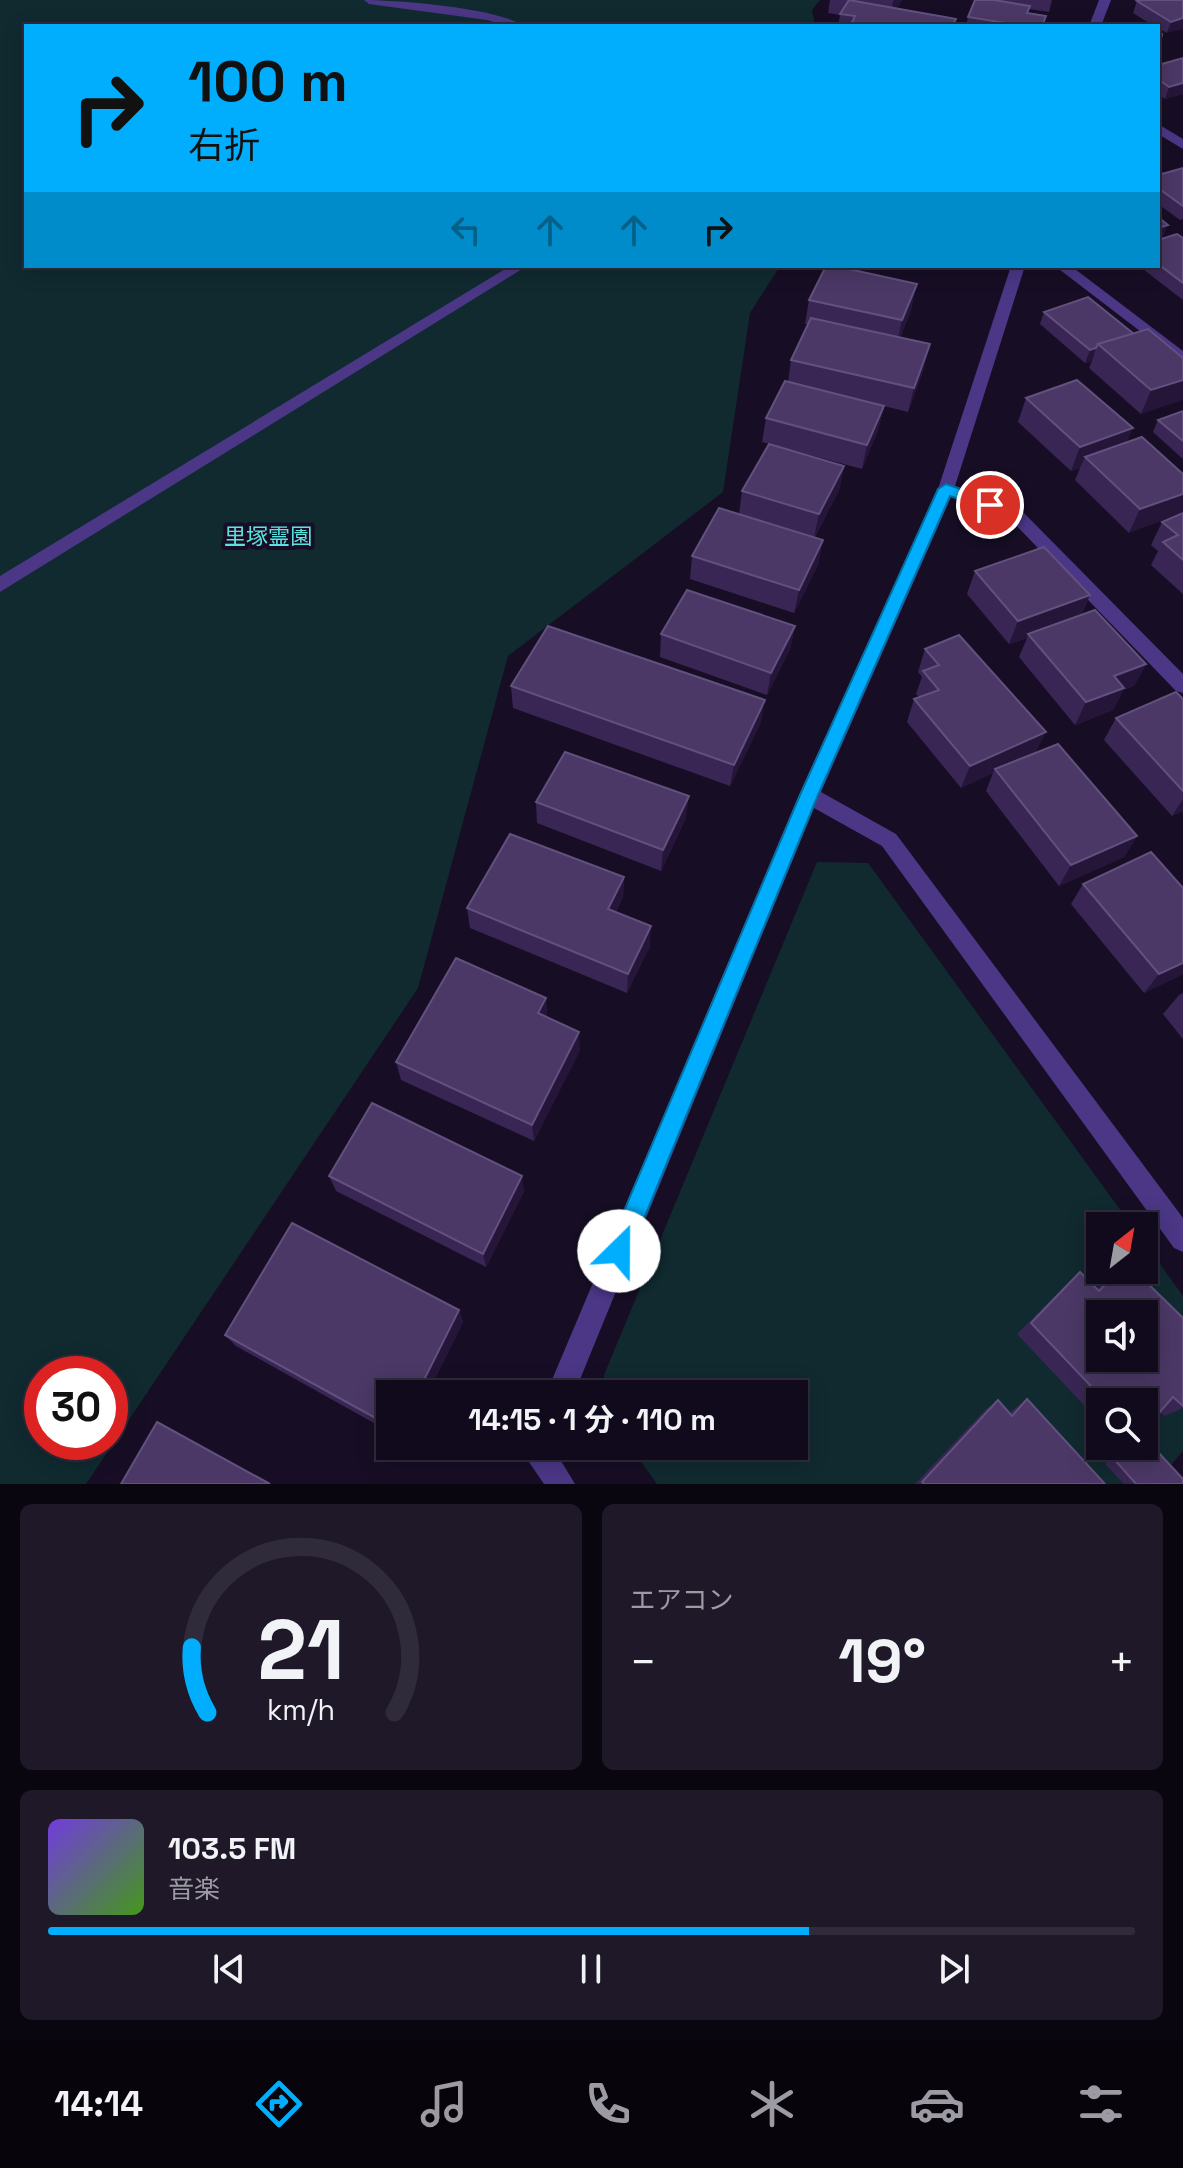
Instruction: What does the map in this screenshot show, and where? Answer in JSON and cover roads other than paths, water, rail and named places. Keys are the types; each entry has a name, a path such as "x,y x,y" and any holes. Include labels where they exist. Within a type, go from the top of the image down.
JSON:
{"street":[{"path":"366,0 488,17 511,24"},
{"path":"1096,24 1105,0"},
{"path":"1160,129 1183,145"},
{"path":"0,585 517,268"},
{"path":"566,1380 809,795 946,489 1017,268"},
{"path":"1065,268 1183,359"},
{"path":"946,489 1013,512 1183,686"},
{"path":"809,795 889,840 1183,1239"},
{"path":"545,1460 561,1484"}],"park label":[{"name":"里塚霊園","path":"268,536"}]}
